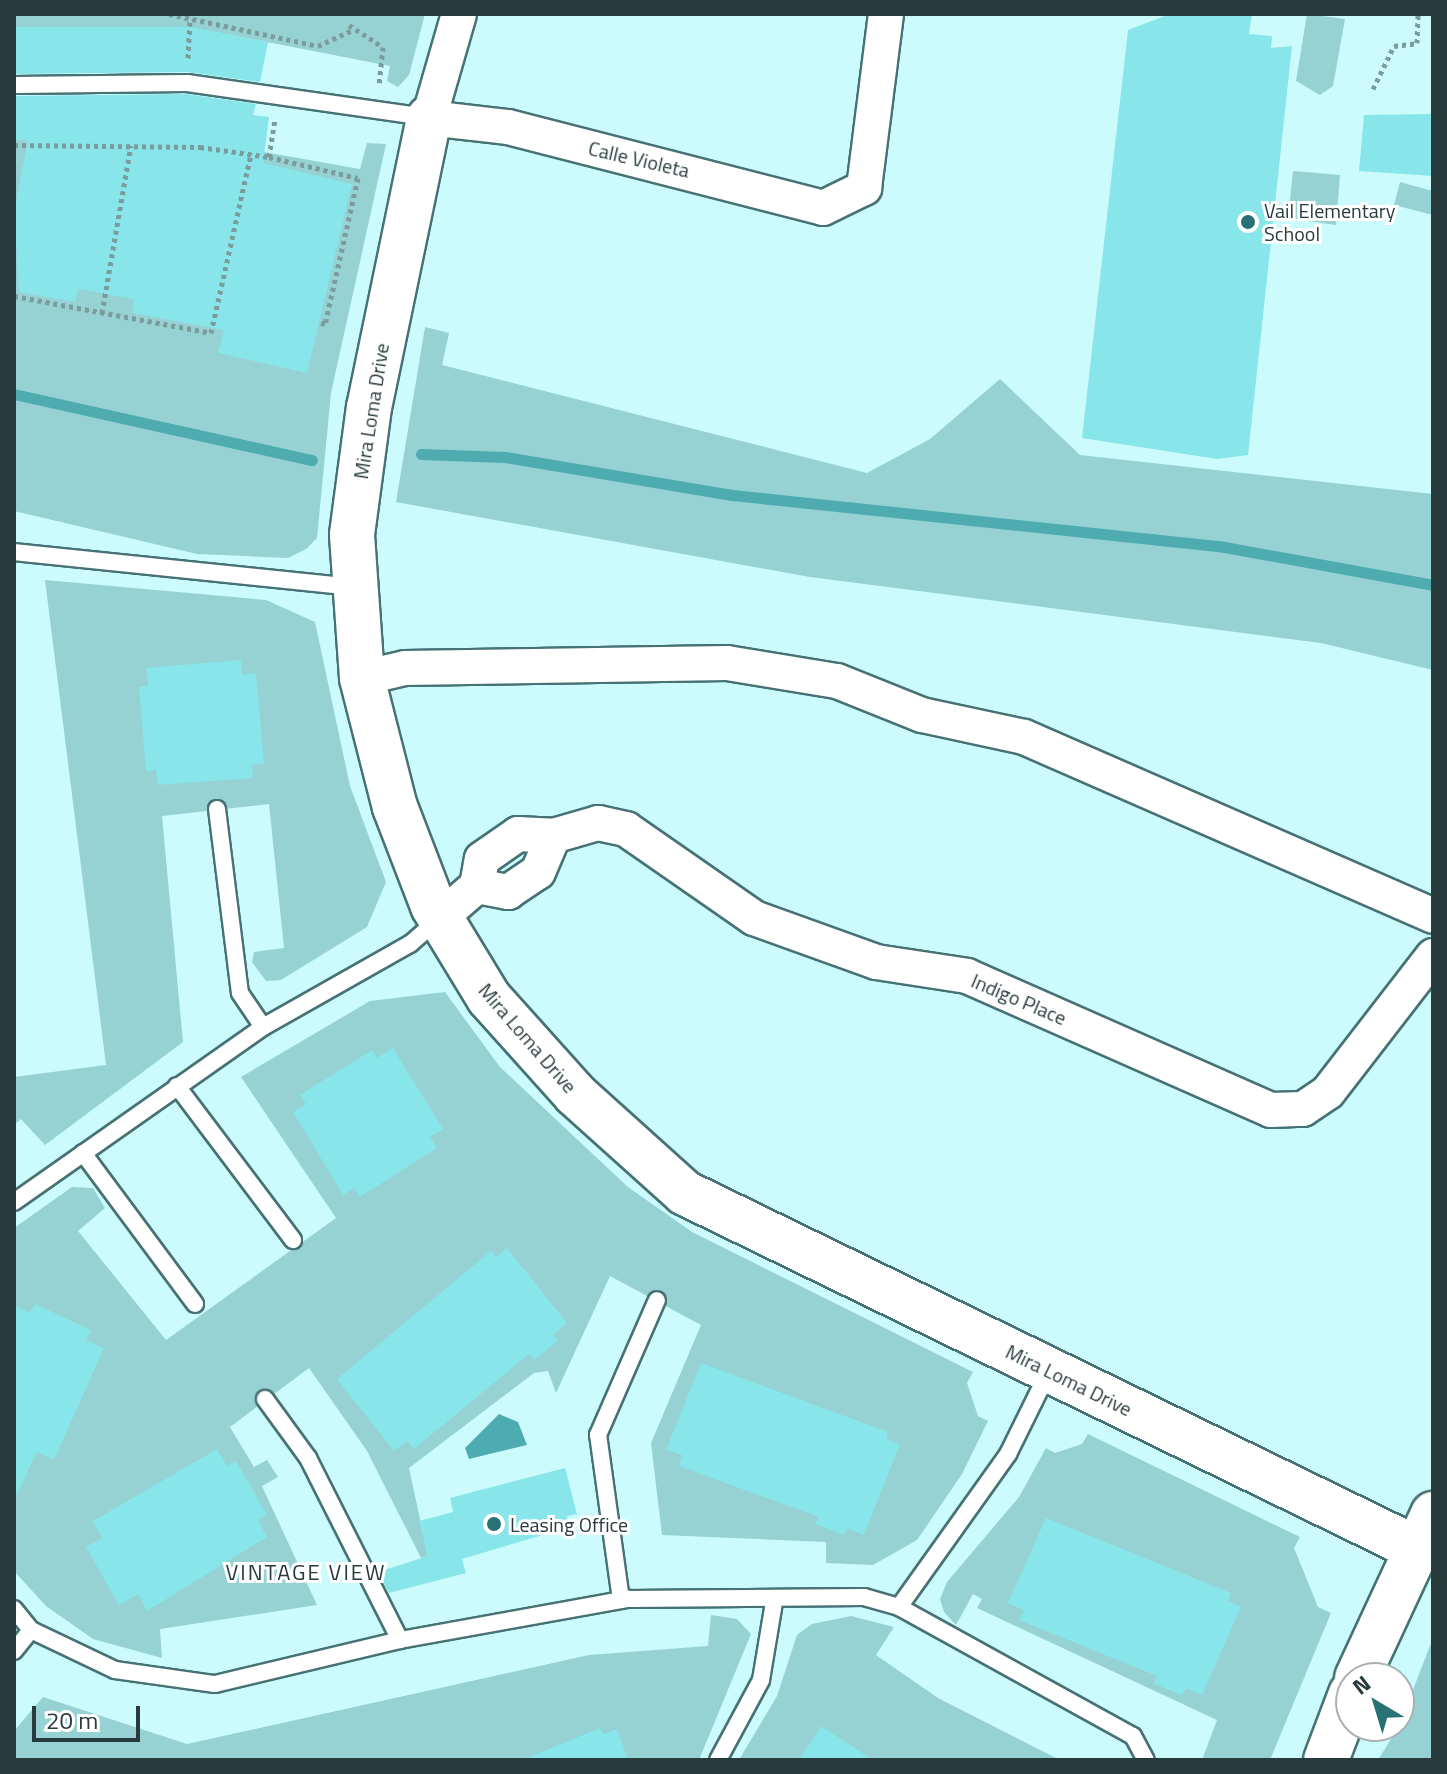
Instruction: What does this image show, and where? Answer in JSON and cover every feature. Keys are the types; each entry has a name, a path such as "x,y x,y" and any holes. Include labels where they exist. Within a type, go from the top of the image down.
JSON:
{"street":[{"name":"Mira Loma Drive","path":"459,14 429,118 369,407 352,535 362,678 395,807 440,918 489,998 537,1051 685,1193 1049,1371 1423,1531"},
{"name":"Calle Violeta","path":"429,118 508,127 801,204 846,201 864,188 872,163 886,14"},
{"path":"362,678 405,668 727,663 837,681 922,715 1024,737 1433,916"},
{"name":"Indigo Place","path":"440,918 477,886 508,892 538,872 553,836 598,823 626,829 754,918 876,962 967,976 1271,1110 1303,1109 1328,1092 1433,956"},
{"path":"1364,1662 1423,1531"},
{"path":"1326,1760 1335,1736"}],"lane":[{"path":"14,85 187,83 429,118"},
{"path":"14,552 356,587"},
{"path":"217,809 240,993 263,1027"},
{"path":"14,1202 263,1027 410,944 440,918"},
{"path":"177,1086 293,1240"},
{"path":"83,1153 195,1304"},
{"path":"621,1600 598,1435 657,1300"},
{"path":"899,1607 1008,1454 1049,1371"},
{"path":"265,1399 308,1458 400,1640"},
{"path":"14,1609 31,1630 115,1670 178,1684 215,1684 400,1640 621,1600 774,1602 864,1597 899,1607 1133,1736 1146,1760"},
{"path":"718,1760 761,1680 774,1602"},
{"path":"14,1651 31,1630"}],"path":[{"path":"169,14 190,21 213,22 318,46 350,28 385,52 373,110"},
{"path":"213,22 219,14"},
{"path":"1373,89 1394,46 1417,43 1418,14"},
{"path":"187,83 190,21"},
{"path":"269,157 278,94"},
{"path":"14,145 131,145 251,154 358,178 325,324 319,322"},
{"path":"102,313 131,145"},
{"path":"14,296 211,333 251,154"}],"shaded area":[{"path":"14,14 425,14 409,75 398,87 387,81 390,66 205,30 14,27"},
{"path":"1307,14 1345,19 1333,86 1320,95 1296,81"},
{"path":"14,140 201,141 360,169 367,143 386,144 331,393 317,538 306,549 288,558 197,554 14,511"},
{"path":"1293,171 1340,175 1336,225 1288,218"},
{"path":"1400,182 1433,191 1433,215 1394,205"},
{"path":"425,327 449,333 442,365 867,473 930,439 1000,379 1080,455 1433,494 1433,670 1321,643 810,577 396,502"},
{"path":"45,580 266,600 315,622 350,786 386,882 367,927 281,980 266,981 252,962 254,952 284,948 269,804 162,816 183,1042 45,1145 21,1119 14,1125 14,1077 106,1065"},
{"path":"445,992 500,1067 628,1187 692,1232 973,1372 967,1383 978,1416 988,1421 962,1474 917,1540 873,1565 826,1563 826,1542 662,1535 651,1443 701,1325 610,1276 556,1393 548,1371 534,1373 409,1468 428,1556 421,1558 367,1451 309,1368 230,1427 254,1467 267,1460 278,1477 262,1486 317,1605 160,1629 162,1658 93,1639 46,1606 14,1571 14,1228 72,1187 93,1188 105,1208 78,1231 166,1340 336,1218 241,1077 370,1001"},
{"path":"499,1414 518,1422 527,1445 469,1459 465,1448"},
{"path":"1088,1434 1300,1537 1294,1548 1318,1607 1331,1613 1270,1760 1202,1760 1217,1720 977,1608 982,1599 973,1594 956,1625 944,1612 940,1599 947,1582 1019,1497 1046,1448 1055,1453 1082,1444"},
{"path":"711,1615 737,1619 751,1634 699,1760 14,1760 14,1731 43,1697 187,1744 589,1655 708,1646"},
{"path":"851,1616 894,1627 876,1655 938,1698 1060,1760 739,1760 777,1696 797,1635 812,1624"},
{"path":"1433,1638 1433,1760 1378,1760 1389,1742 1415,1742 1415,1685"}],"building":[{"path":"1170,14 1252,14 1249,34 1272,36 1271,48 1292,46 1248,455 1217,459 1082,438 1128,30"},
{"path":"14,27 191,27 268,42 260,82 187,72 14,74"},
{"path":"186,94 256,104 253,115 269,117 263,163 352,184 307,373 218,353 224,330 132,313 134,299 78,289 75,302 19,292 14,212 28,140 14,140 14,96"},
{"path":"1433,114 1433,176 1359,171 1364,115"},
{"path":"241,660 242,675 256,673 264,764 252,765 253,778 158,785 156,770 146,771 139,687 148,686 146,668"},
{"path":"393,1048 443,1129 430,1137 437,1148 360,1197 354,1188 343,1195 293,1112 306,1104 300,1095 372,1050 377,1058"},
{"path":"507,1248 567,1323 553,1335 558,1341 534,1360 529,1354 414,1449 407,1441 394,1451 337,1379 491,1251 496,1257"},
{"path":"35,1304 91,1330 86,1340 104,1348 54,1460 37,1452 14,1500 14,1305 30,1313"},
{"path":"701,1363 888,1432 886,1439 900,1444 864,1535 847,1528 844,1535 815,1524 819,1517 679,1466 682,1455 666,1450"},
{"path":"217,1449 227,1466 236,1461 267,1515 258,1520 267,1537 147,1611 138,1594 119,1605 86,1547 102,1538 93,1521"},
{"name":"Leasing Office","path":"565,1468 577,1514 567,1516 569,1527 462,1559 466,1573 389,1593 378,1572 428,1556 419,1521 453,1512 450,1498"},
{"path":"1046,1518 1231,1593 1228,1601 1241,1607 1202,1695 1186,1688 1182,1695 1154,1684 1157,1676 1019,1620 1024,1610 1008,1603"},
{"path":"821,1726 873,1760 799,1760"},
{"path":"600,1728 603,1734 617,1729 628,1760 522,1760"}],"waterway":[{"path":"14,394 312,460"},
{"path":"421,454 505,457 732,495 1219,546 1433,585"}],"place":[{"name":"Vail Elementary School","path":"1248,222"},
{"name":"Leasing Office","path":"494,1524"}],"district":[{"name":"VINTAGE VIEW","path":"306,1573"}]}
